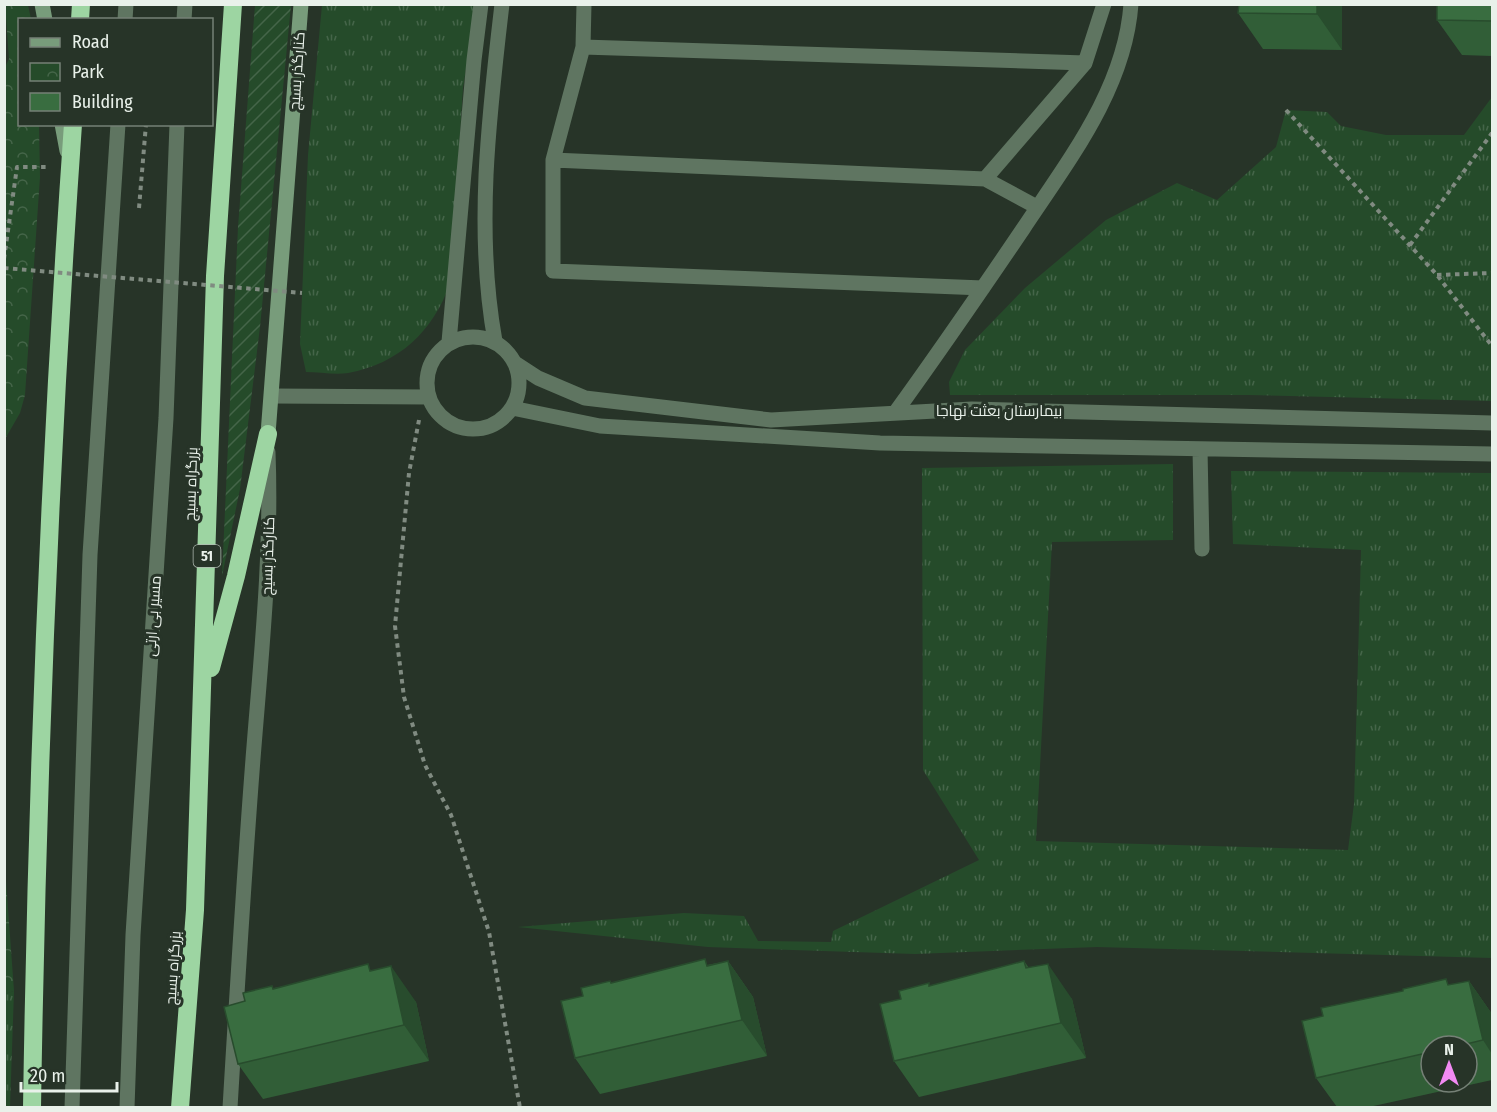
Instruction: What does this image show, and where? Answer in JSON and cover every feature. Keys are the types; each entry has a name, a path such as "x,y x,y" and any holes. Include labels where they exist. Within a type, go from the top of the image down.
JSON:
{"highway":[{"name":"بزرگراه بسیج","path":"180,1107 195,910 215,276 233,4"},
{"path":"32,1107 38,791 53,415 73,126"},
{"path":"203,696 236,576 268,434"}],"main road":[{"name":"کنارگذر بسیج","path":"268,434 301,4"},
{"path":"63,126 70,167"}],"street":[{"path":"449,342 481,4"},
{"path":"495,341 487,299 485,258 487,174 502,4"},
{"path":"584,4 583,47 553,160 553,271 983,288"},
{"path":"985,178 1085,63 1104,4"},
{"path":"895,413 983,288 1099,114 1129,30 1131,4"},
{"path":"583,47 1085,63"},
{"path":"72,1107 90,555 118,126"},
{"name":"مسیر بی ارتی","path":"127,1107 133,935 166,418 172,199 177,126"},
{"path":"553,160 985,178 1037,207"},
{"path":"479,336 495,341 516,363 519,379 518,394 512,408 502,419 489,426 474,429 459,427 446,420 435,410 428,397 426,381 429,366 437,352 449,342 464,337 479,336"},
{"name":"بیمارستان بعثت نهاجا","path":"516,363 538,378 585,398 771,420 972,409 1492,423"},
{"path":"272,396 428,397"},
{"path":"512,408 600,426 880,443 1492,454"},
{"name":"کنارگذر بسیج","path":"230,1107 244,873 266,623 271,515 268,434"},
{"path":"1200,449 1202,549"}],"path":[{"path":"1286,110 1437,275 1492,346"},
{"path":"141,194 146,126"},
{"path":"1410,245 1492,133"},
{"path":"4,259 17,167"},
{"path":"4,268 302,293"},
{"path":"1437,275 1492,273"},
{"path":"428,397 417,427 409,473 395,626 396,638 404,697 425,765 451,815 489,932 520,1107"}],"green space":[{"path":"5,4 28,5 31,18 18,18 18,126 39,126 40,177 25,395 20,413 5,439 4,69 9,59"},
{"path":"255,5 291,5 260,327 240,489 222,576 238,227"},
{"path":"322,5 476,5 463,88 450,284 434,317 412,343 383,362 343,374 306,372 300,344 308,155"},
{"path":"1492,97 1492,401 1249,395 950,395 949,382 965,350 1025,288 1106,220 1177,183 1217,200 1276,147 1286,110 1327,112 1341,126 1386,135 1464,135"},
{"path":"1173,464 1173,540 1052,542 1036,841 1348,850 1354,804 1361,550 1233,544 1231,471 1492,473 1492,958 1097,947 915,954 708,947 518,927 684,913 744,916 758,941 831,942 833,931 979,860 923,770 922,468"},
{"path":"4,853 14,991 5,994 4,994"},
{"path":"14,991 10,1107 5,1107 4,994"}],"building":[{"path":"1239,4 1317,4 1317,14 1238,13"},
{"path":"1437,4 1492,4 1492,21 1437,20"},
{"path":"705,959 707,966 728,961 742,1020 575,1058 561,1001 583,996 581,988 610,981 611,983"},
{"path":"1024,961 1026,968 1048,964 1061,1023 894,1061 880,1004 901,999 899,991 929,983 929,986"},
{"path":"368,964 370,971 391,966 404,1025 238,1064 224,1007 245,1001 243,993 272,986 273,989"},
{"path":"1446,979 1448,985 1469,981 1483,1040 1479,1041 1479,1034 1419,1034 1419,1055 1316,1078 1302,1021 1323,1016 1321,1008 1403,991 1403,989"}]}
